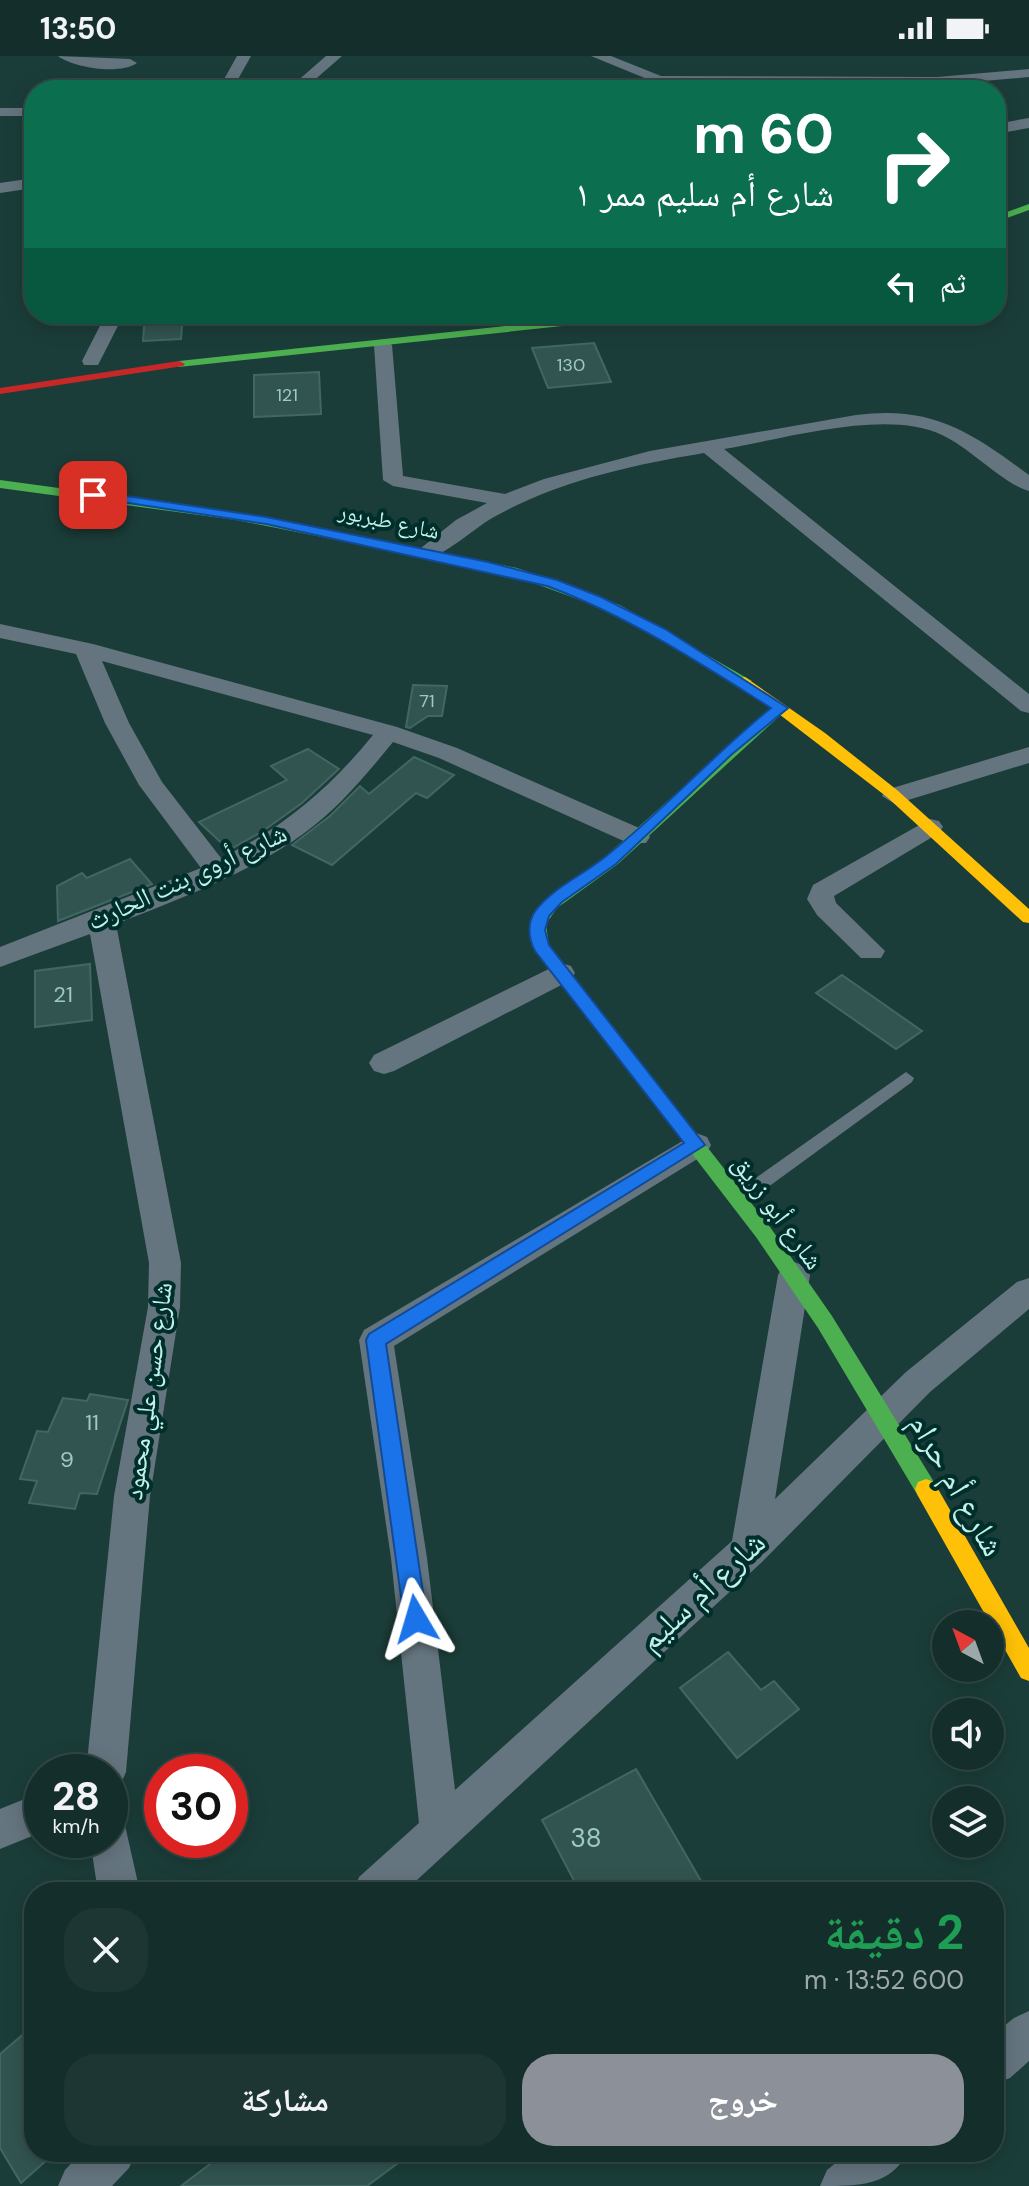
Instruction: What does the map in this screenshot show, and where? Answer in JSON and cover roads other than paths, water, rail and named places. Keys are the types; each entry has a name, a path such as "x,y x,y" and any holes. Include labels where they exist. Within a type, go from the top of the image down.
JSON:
{"street":[{"path":"65,56 89,63 130,63"},
{"path":"231,80 244,56"},
{"path":"306,80 335,56"},
{"path":"598,56 658,80 715,76 942,80 1029,73"},
{"path":"0,112 24,112"},
{"path":"1006,127 1029,123"},
{"path":"0,188 24,184"},
{"path":"1006,211 1029,200"},
{"path":"1006,213 1029,207"},
{"path":"91,361 110,324"},
{"path":"0,391 177,364 383,345 493,324"},
{"path":"0,374 91,361 503,324"},
{"path":"383,345 393,480 507,501"},
{"path":"429,553 467,520 507,501 620,465 708,446 878,419 919,420 978,448 1029,485"},
{"path":"708,446 1029,706"},
{"name":"شارع طبربور","path":"0,476 62,491"},
{"name":"شارع طبربور","path":"0,484 237,515 523,574 596,599 661,632 780,708 895,796 1029,918"},
{"path":"0,631 85,649 388,732 448,753 637,837"},
{"path":"85,649 117,723 151,785 216,869"},
{"name":"شارع أبو زريق","path":"780,708 726,752 611,861 556,899 542,914 537,930 541,947 739,1199 794,1275 881,1414"},
{"name":"شارع أروى بنت الحارث","path":"0,957 101,919 281,837 347,780 388,732"},
{"path":"895,796 1029,755"},
{"path":"871,951 826,909 820,899 822,891 930,827"},
{"name":"شارع حسن علي محمود","path":"101,919 165,1263 164,1307 132,1496 108,1754"},
{"path":"384,1063 561,973"},
{"path":"440,1830 409,1558 376,1340 696,1145"},
{"path":"749,1550 794,1275"},
{"name":"شارع أم سليم","path":"385,1882 749,1550 881,1414 986,1321 1029,1291"},
{"name":"شارع أم حرام","path":"881,1414 1029,1670"},
{"path":"0,1829 24,1819"},
{"path":"114,1858 117,1882"},
{"path":"1004,2054 1029,2033"},
{"path":"81,2186 104,2162"},
{"path":"843,2186 873,2162"}],"lane":[{"path":"739,1199 906,1078"}]}
